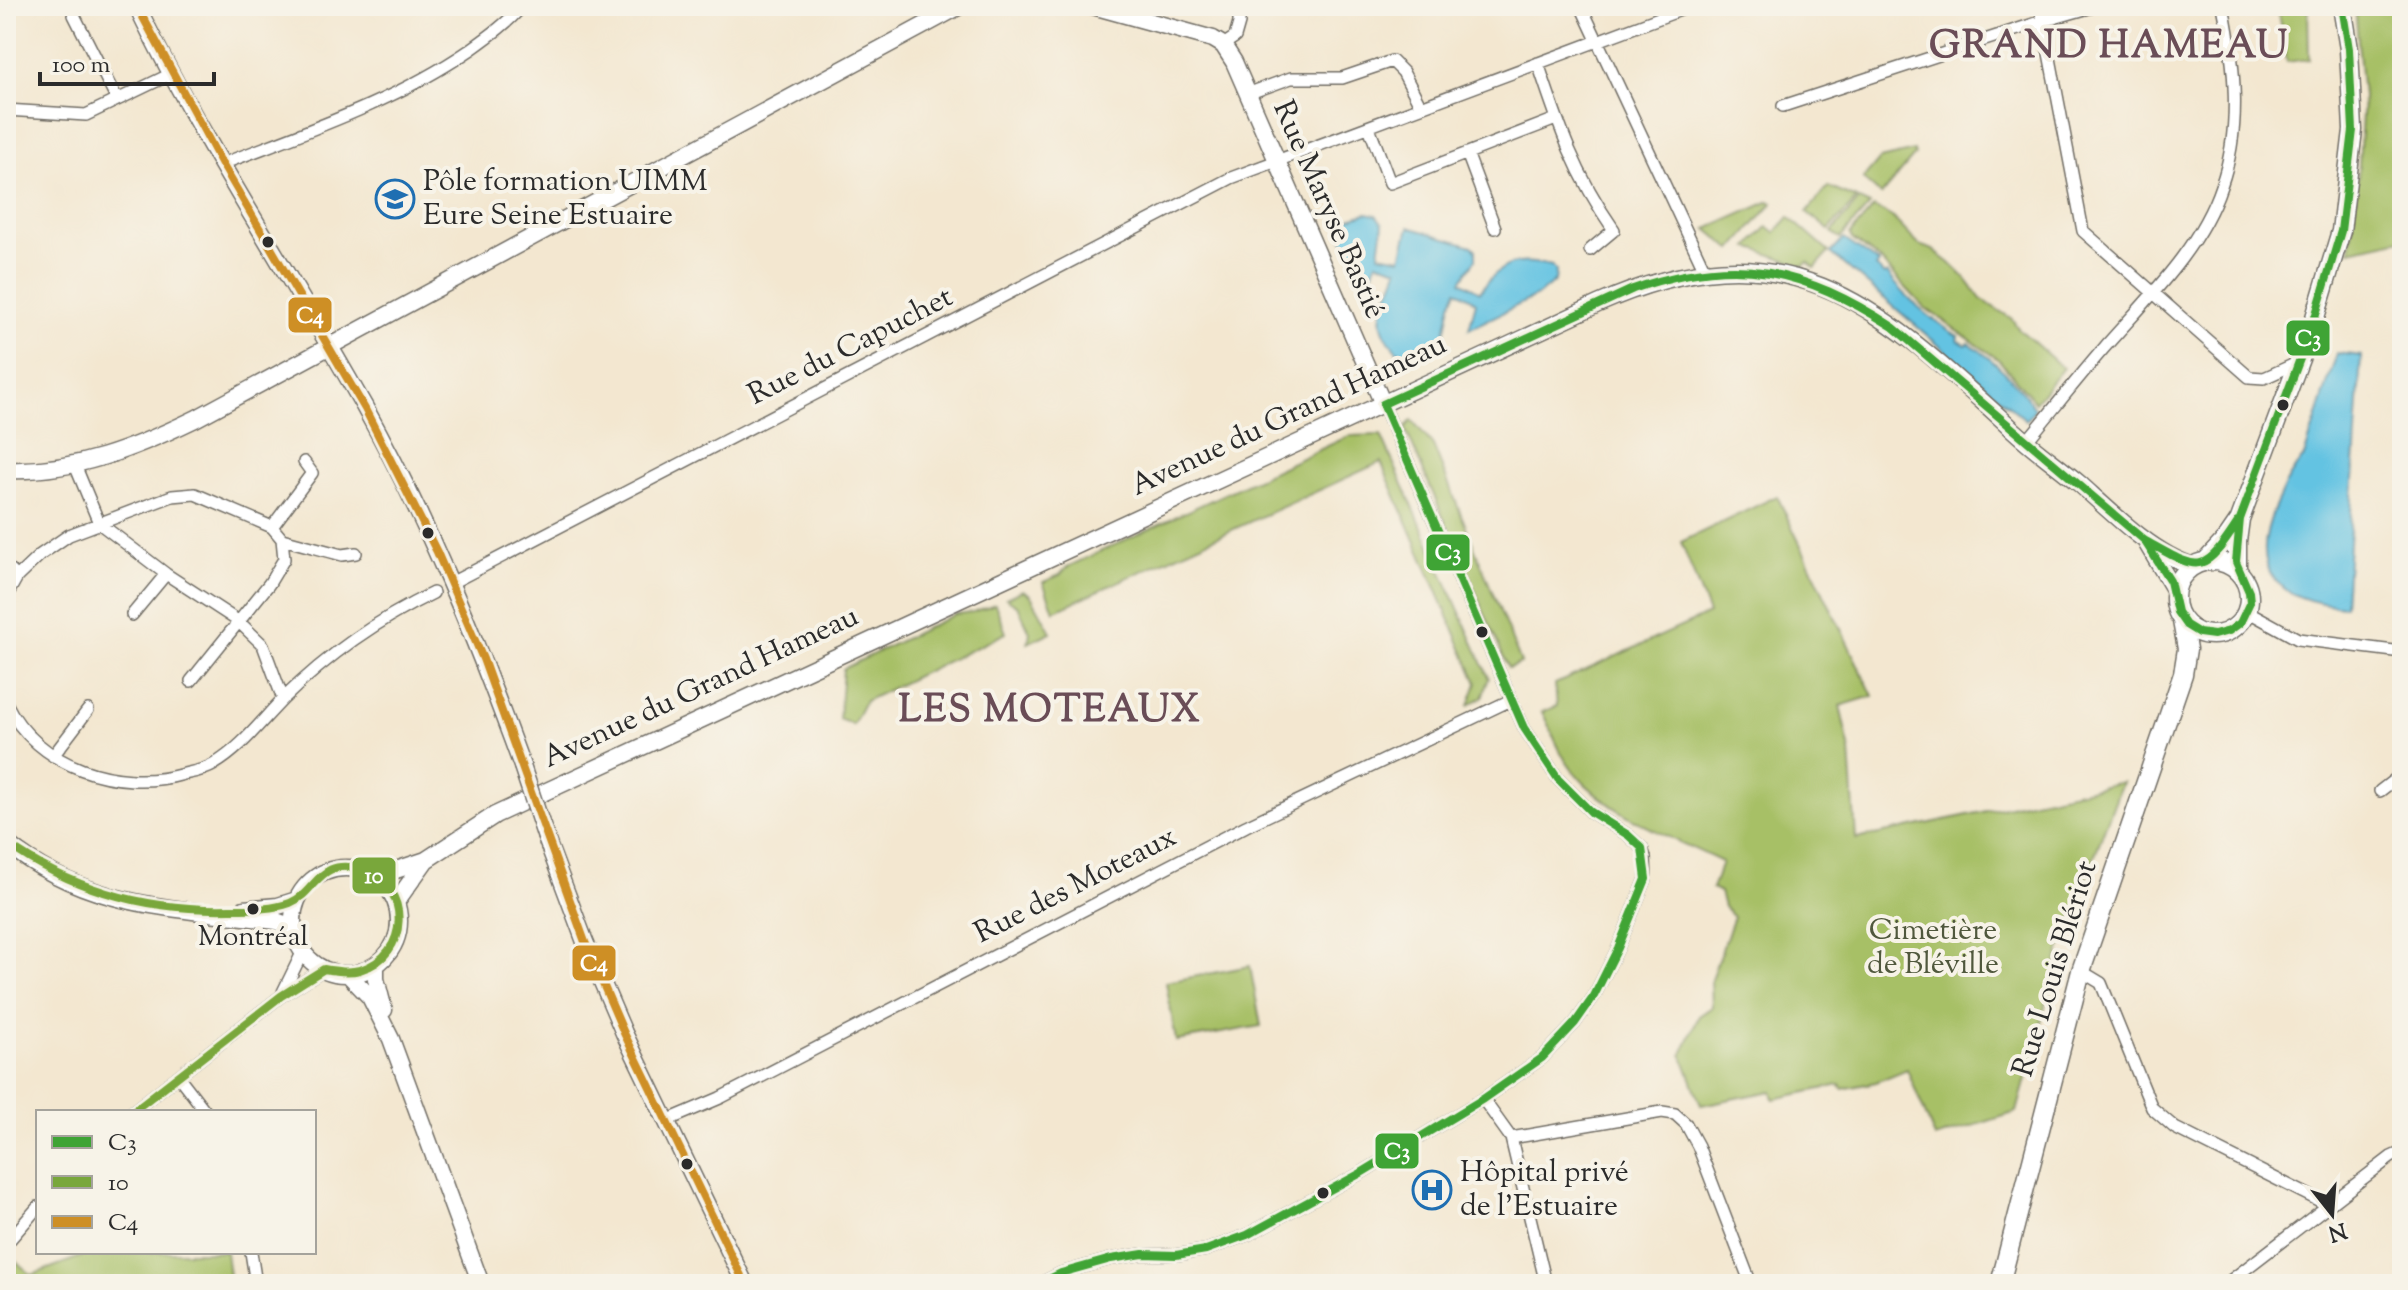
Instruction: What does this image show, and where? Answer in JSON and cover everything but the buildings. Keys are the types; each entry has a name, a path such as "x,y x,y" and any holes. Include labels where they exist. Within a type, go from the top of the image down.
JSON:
{"main road":[{"path":"137,6 171,74 393,462 451,583 483,659 585,942 624,1033 745,1284"},
{"path":"9,472 75,465 146,443 960,6"},
{"path":"1093,6 1203,36 1223,45"},
{"path":"2237,570 2240,519 2313,324 2341,231 2353,130 2349,49 2342,6"},
{"name":"Rue Maryse Bastié","path":"1223,45 1234,62 1383,404"},
{"name":"Avenue du Grand Hameau","path":"297,900 311,881 333,869 369,873 396,870 426,860 495,815 1619,294 1663,279 1705,271 1741,270 1789,276 1856,301 1911,339 2026,442 2144,540 2200,563"},
{"path":"2200,563 2223,562 2237,570 2248,585 2250,603 2247,611 2233,629 2211,636 2199,633 2182,621 2175,591 2185,572 2200,563 2228,537 2240,519"},
{"name":"Avenue du Grand Hameau","path":"2144,540 2175,591"},
{"name":"Rue Louis Blériot","path":"2000,1284 2081,971 2183,674 2187,649 2182,621"},
{"name":"Rue Louis Blériot","path":"2183,674 2211,636"},
{"path":"6,843 55,874 100,893 153,907 209,911 276,921 293,927"},
{"name":"Avenue du Grand Hameau","path":"396,902 426,860"},
{"path":"209,911 268,907 297,900 293,927 303,951 324,969 348,974 376,965 397,937 399,914 396,902 385,885 369,873"},
{"path":"376,965 376,979 391,1039 481,1284"},
{"path":"348,974 370,997 391,1039"}],"street":[{"path":"74,6 74,15 117,100"},
{"path":"222,164 356,112 403,89 451,63 483,41 522,6"},
{"path":"1223,45 1235,37 1239,6"},
{"path":"1581,6 1705,271"},
{"name":"Rue du Capuchet","path":"451,583 1217,185 1691,6"},
{"path":"2040,6 2083,231 2249,377 2257,380 2298,363"},
{"path":"1783,106 2096,6"},
{"path":"2026,442 2199,233 2221,187 2232,140 2236,103 2223,6"},
{"path":"1247,94 1291,78 1342,78 1392,61 1403,72 1421,107"},
{"path":"1538,63 1571,160 1590,196 1614,230 1590,250"},
{"path":"6,110 86,115 171,74"},
{"path":"1369,127 1390,183 1556,119"},
{"path":"1467,153 1495,228"},
{"name":"Rue Maryse Bastié","path":"1039,1284 1061,1273 1111,1259 1206,1250 1247,1235 1361,1173 1483,1099 1542,1058 1575,1023 1594,996 1618,948 1646,879 1642,848 1628,835 1591,812 1558,779 1524,728 1383,404"},
{"path":"272,527 312,473 304,462"},
{"path":"75,465 99,523 166,574 238,621 263,645 283,699"},
{"path":"6,597 17,577 40,555 69,535 172,496 195,494 272,527 282,539 284,559 269,584 191,681"},
{"path":"282,539 342,555 356,553"},
{"path":"6,566 17,577"},
{"path":"132,615 166,574"},
{"path":"6,703 16,723 53,756 99,777 135,781 171,778 212,766 249,738 283,699 340,649 393,612 433,593"},
{"path":"2247,611 2298,639 2402,652"},
{"name":"Rue des Moteaux","path":"666,1121 720,1098 1246,826 1511,700"},
{"path":"53,756 88,710"},
{"path":"2380,791 2402,774"},
{"path":"281,996 303,951"},
{"path":"135,1110 281,996 324,969"},
{"path":"2081,971 2101,983 2152,1108 2175,1128 2328,1205"},
{"path":"179,1077 204,1110"},
{"path":"1483,1099 1511,1138 1546,1284"},
{"path":"1511,1138 1662,1112 1675,1114 1686,1124 1698,1146 1751,1284"},
{"path":"2226,1284 2391,1157 2402,1152"},
{"path":"6,1244 36,1209"},
{"path":"251,1254 256,1284"}],"green space":[{"path":"2355,6 2402,6 2402,239 2350,250 2363,97"},
{"path":"2308,8 2309,59 2287,62 2278,13"},
{"path":"1914,151 1915,155 1881,195 1863,179 1880,159"},
{"path":"1828,187 1857,199 1829,230 1807,212"},
{"path":"1859,200 1870,205 1840,239 1832,232"},
{"path":"1770,201 1773,203 1732,250 1707,229"},
{"path":"1874,207 1892,217 1919,245 1933,250 1950,263 1981,299 2012,319 2063,368 2035,402 1999,360 1924,307 1879,259 1852,239 1850,235"},
{"path":"1789,217 1829,252 1815,268 1808,262 1803,266 1749,247 1767,227 1775,233"},
{"path":"1412,420 1433,445 1521,663 1508,668 1405,428"},
{"path":"1381,435 1489,678 1482,697 1469,705 1477,683 1381,462 1054,611 1043,582 1060,575 1067,567 1349,436"},
{"name":"Cimetière de Bléville","path":"1777,496 1873,696 1840,706 1850,751 1856,839 2122,782 2063,940 2017,1112 1935,1138 1907,1069 1876,1082 1842,1089 1840,1085 1774,1099 1772,1091 1701,1105 1682,1054 1699,1016 1712,1007 1711,979 1734,917 1724,907 1720,892 1712,888 1722,862 1624,814 1589,788 1564,759 1542,712 1557,706 1555,684 1709,614 1681,542"},
{"path":"1023,590 1031,596 1051,632 1028,643 1030,632 1018,606 1006,598"},
{"path":"995,604 1006,633 865,701 853,725 839,719 843,669 955,614 973,612"},
{"path":"1250,966 1261,1026 1176,1041 1166,982"},
{"path":"88,1254 226,1254 230,1284 6,1284 6,1264 12,1258 32,1275"}],"water":[{"path":"1367,213 1376,215 1383,224 1379,254 1401,258 1409,227 1472,246 1476,250 1476,259 1461,281 1480,292 1495,274 1511,264 1529,262 1552,266 1556,271 1555,281 1537,296 1469,329 1476,302 1457,290 1444,338 1411,353 1397,351 1388,339 1381,319 1398,269 1377,262 1371,276 1363,282 1338,227 1339,221"},
{"path":"1844,239 1879,263 1876,267 1884,275 1887,273 1920,308 1958,336 1957,340 1966,345 1969,343 2005,373 2035,409 2026,420 1831,253"},
{"path":"2337,353 2361,356 2345,606 2302,598 2286,590 2274,579 2267,566 2265,549 2276,505 2291,474 2304,457"}],"transit line":[{"name":"C4","path":"137,6 222,164 365,409 437,552 483,659 585,942 624,1033 745,1284"},
{"name":"C3","path":"2144,540 2170,581 2177,612 2186,625 2199,633 2214,635 2229,631 2240,623 2250,602 2236,562 2240,519 2313,324 2341,231 2353,130 2349,49 2342,6"},
{"name":"C3","path":"1039,1284 1061,1273 1111,1259 1206,1250 1247,1235 1361,1173 1483,1099 1542,1058 1575,1023 1594,996 1618,948 1646,879 1642,848 1628,835 1591,812 1558,779 1524,728 1383,404 1633,289 1704,272 1737,270 1768,273 1829,292 1893,327 2144,540 2177,558 2189,563 2208,560 2240,519"},
{"name":"10","path":"6,843 31,860 84,886 140,902 169,906 245,909 283,905 299,898 327,871 348,867 379,878 390,890 397,905 399,921 388,951 376,962 356,971 324,969 281,996 135,1110"}],"place":[{"name":"Pôle formation UIMM Eure Seine Estuaire","path":"395,199"},
{"name":"Montréal","path":"253,909"},
{"name":"Hôpital privé de l'Estuaire","path":"1432,1190"}],"district":[{"name":"GRAND HAMEAU","path":"2109,48"},
{"name":"LES MOTEAUX","path":"1050,712"}]}
